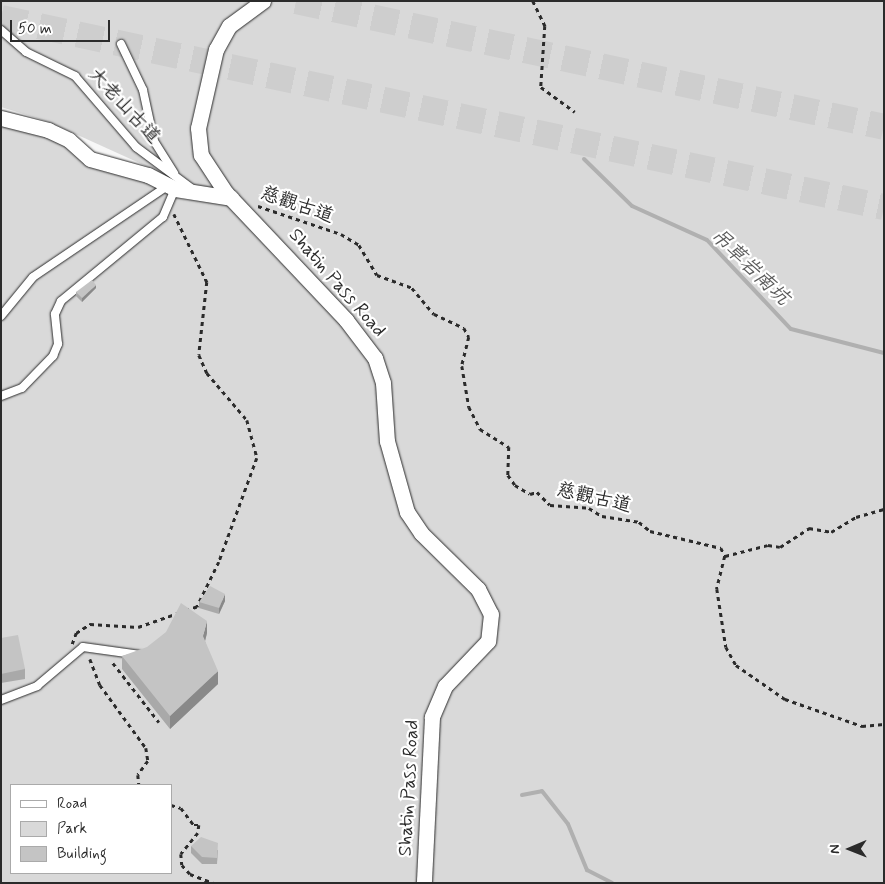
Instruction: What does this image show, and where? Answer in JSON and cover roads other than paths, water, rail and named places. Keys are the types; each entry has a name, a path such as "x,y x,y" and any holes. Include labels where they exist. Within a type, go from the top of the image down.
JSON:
{"street":[{"name":"Shatin Pass Road","path":"263,1 237,19 221,38 198,128 201,155 231,198 346,320 375,358 384,383 387,441 408,512 421,533 478,589 490,609 488,641 445,686 432,717 424,883"},
{"path":"1,118 48,130 69,140 90,159 197,192 231,198"}],"lane":[{"name":"大老山古道","path":"1,30 26,52 75,76 136,147 174,184"},
{"path":"1,396 22,388 53,356 58,344 55,314 61,301 170,206 174,184 154,140 143,90 121,44"},
{"path":"1,316 33,277 174,184"},
{"path":"1,700 37,686 72,656 89,646 144,655"}],"waterway":[{"name":"吊草岩南坑","path":"584,159 632,206 707,240 791,329 884,353"},
{"path":"522,795 542,791 568,824 587,870 612,883"}],"tunnel":[{"path":"296,1 884,127"},
{"path":"1,18 884,207"}]}
